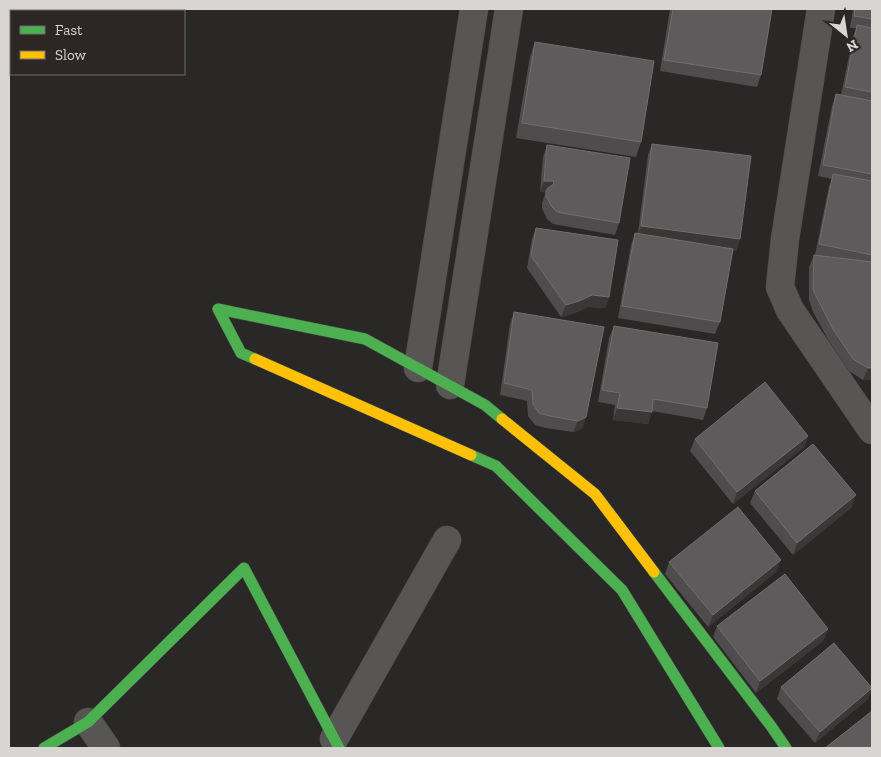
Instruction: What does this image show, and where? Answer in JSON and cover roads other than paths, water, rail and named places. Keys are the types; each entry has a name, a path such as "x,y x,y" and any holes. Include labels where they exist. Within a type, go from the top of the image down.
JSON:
{"street":[{"path":"418,368 474,9"},
{"path":"450,385 509,9"},
{"path":"821,9 785,239 780,287 790,310 872,430"},
{"path":"719,748 622,590 496,466 242,353 218,309 365,339 485,405 595,494 786,748"},
{"path":"336,744 447,540"},
{"path":"44,748 88,722 244,568 336,744"},
{"path":"88,722 106,748"}]}
